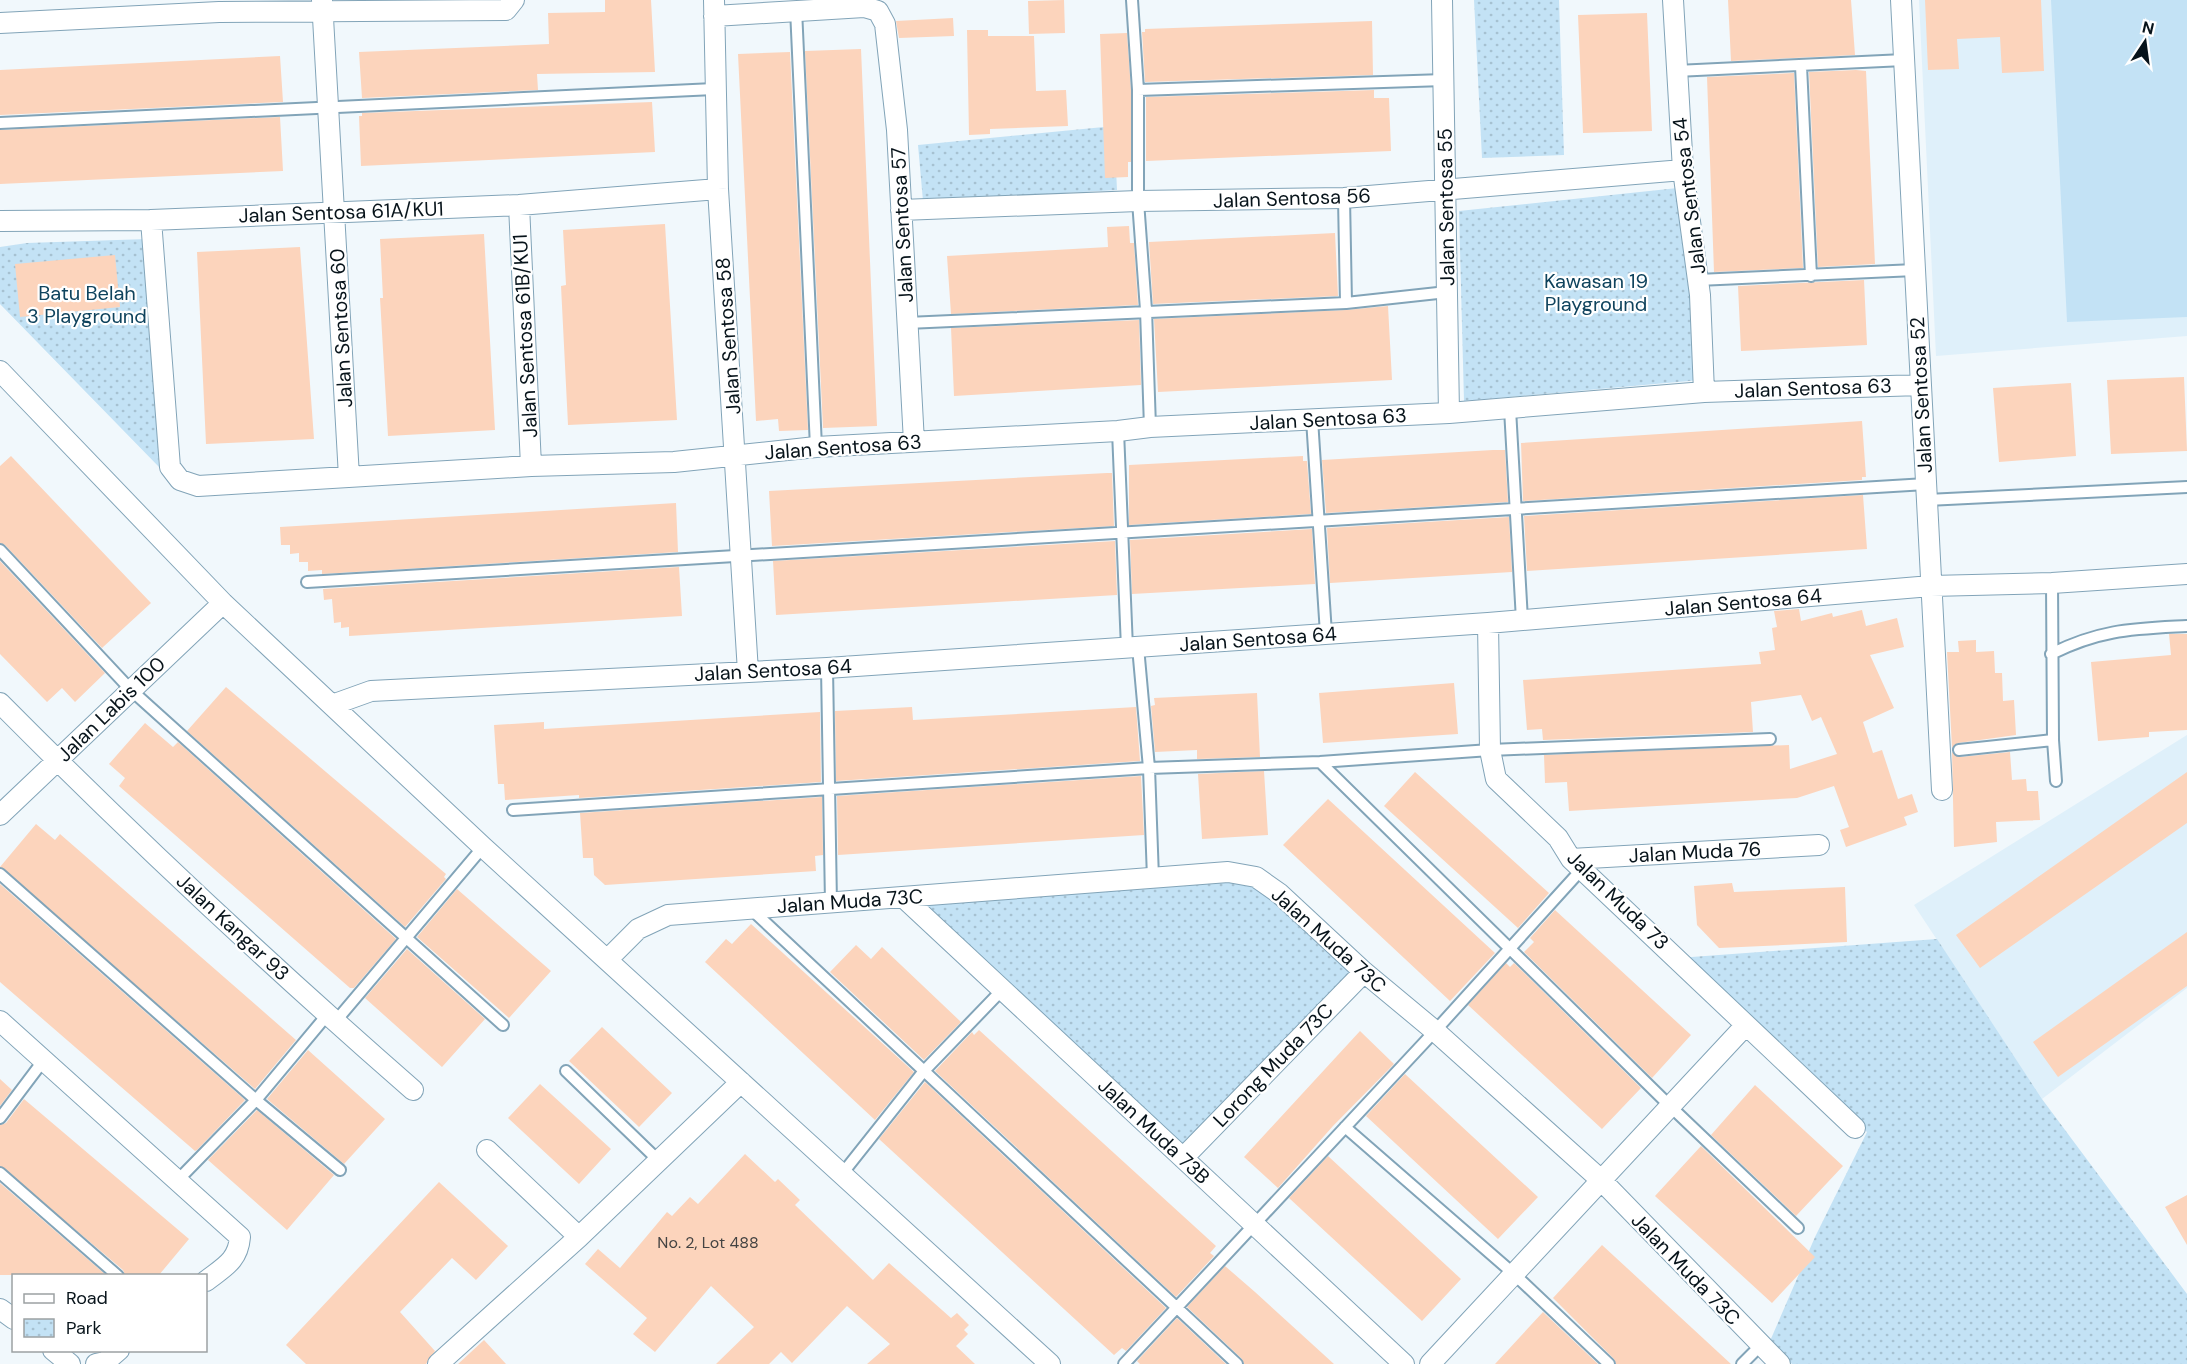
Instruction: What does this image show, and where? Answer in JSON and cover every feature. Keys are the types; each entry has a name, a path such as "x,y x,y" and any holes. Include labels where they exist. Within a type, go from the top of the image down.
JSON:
{"street":[{"path":"0,23 218,6 323,5 506,10 514,0"},
{"name":"Jalan Sentosa 55","path":"1442,0 1449,413"},
{"name":"Jalan Sentosa 54","path":"1673,0 1683,170 1698,280 1704,392"},
{"name":"Jalan Sentosa 52","path":"1901,0 1941,790"},
{"name":"Jalan Sentosa 60","path":"323,5 349,477"},
{"name":"Jalan Sentosa 57","path":"796,9 864,7 878,11 885,24 897,130 914,442"},
{"path":"714,8 796,9"},
{"name":"Jalan Sentosa 58","path":"714,8 718,189 748,672"},
{"name":"Jalan Sentosa 56","path":"901,210 1138,201 1344,198 1683,170"},
{"name":"Jalan Sentosa 61A/KU1","path":"0,221 151,220 519,205 718,189"},
{"name":"Jalan Sentosa 61B/KU1","path":"519,205 531,466"},
{"name":"Jalan Sentosa 63","path":"151,220 170,467 180,480 198,486 531,466 674,462 816,447 1118,431 1150,427 1449,413 1704,392 1921,385"},
{"path":"0,371 223,603 483,847 1050,1364"},
{"name":"Jalan Sentosa 64","path":"332,705 370,691 827,668 1488,623 1931,586 2052,583 2187,574"},
{"name":"Jalan Labis 100","path":"0,815 223,603"},
{"name":"Jalan Muda 73","path":"1488,623 1490,750 1496,779 1558,838 1577,864 1677,958 1744,1026 1855,1128"},
{"name":"Jalan Kangar 93","path":"0,703 57,761 331,1019 413,1090"},
{"name":"Jalan Muda 76","path":"1577,864 1819,845"},
{"name":"Jalan Muda 73C","path":"607,960 638,929 668,915 1228,872 1256,877 1280,894 1364,972 1435,1031 1601,1180 1780,1364"},
{"name":"Jalan Muda 73B","path":"903,897 1404,1364"},
{"name":"Lorong Muda 73C","path":"1182,1158 1364,972"},
{"path":"0,1021 240,1237 238,1251 232,1260 207,1280"},
{"path":"1430,1364 1744,1026"},
{"path":"438,1364 579,1237 741,1082"},
{"path":"487,1150 579,1237"},
{"path":"55,1352 70,1364"},
{"path":"96,1364 105,1362 117,1352"}],"lane":[{"path":"1132,0 1138,90 1138,201 1146,310 1150,427"},
{"path":"796,9 816,447"},
{"path":"1676,71 1904,60"},
{"path":"1801,66 1811,276"},
{"path":"1138,90 1444,80"},
{"path":"0,123 714,89"},
{"path":"1344,198 1346,303"},
{"path":"1698,280 1915,270"},
{"path":"907,323 1146,310 1346,303 1448,292"},
{"path":"1510,409 1522,620"},
{"path":"1312,419 1326,634"},
{"path":"1118,431 1120,532 1132,648 1149,768 1153,878"},
{"path":"306,582 1515,509 1926,492 2187,487"},
{"path":"0,550 131,690 503,1025"},
{"path":"2052,583 2051,654 2056,782"},
{"path":"2051,654 2079,640 2116,629 2187,626"},
{"path":"827,668 831,903"},
{"path":"513,810 1149,768 1320,762 1490,750 1770,739"},
{"path":"1959,750 2053,740"},
{"path":"1320,762 1670,1106 1798,1228"},
{"path":"178,1180 408,939 483,847"},
{"path":"1124,1364 1435,1031 1509,948 1577,864"},
{"path":"0,874 256,1100 340,1170"},
{"path":"750,909 1237,1364"},
{"path":"842,1174 923,1072 1002,990"},
{"path":"0,1118 43,1061"},
{"path":"566,1071 658,1161"},
{"path":"1346,1127 1514,1274 1609,1364"},
{"path":"0,1173 117,1274"},
{"path":"1742,1364 1760,1346"}],"shaded area":[{"path":"1919,0 2187,0 2187,336 1936,356"},
{"path":"2187,735 2187,988 2042,1099 1914,905"}],"green space":[{"path":"1474,0 1559,0 1564,155 1482,158"},
{"path":"2051,0 2187,0 2187,317 2067,322"},
{"path":"1114,126 1117,190 923,201 918,145"},
{"name":"Kawasan 19 Playground","path":"1687,187 1700,380 1464,401 1459,211"},
{"name":"Batu Belah 3 Playground","path":"147,239 159,467 0,304 0,247 27,243"},
{"path":"1256,877 1364,972 1183,1158 903,897"},
{"path":"1937,939 2042,1099 2187,1294 2187,1364 1792,1364 1770,1341 1815,1237 1867,1132 1678,958"}],"building":[{"path":"605,0 651,0 655,72 537,74 538,90 362,98 359,52 549,44 548,13 605,12"},
{"path":"1064,0 1065,33 1029,34 1028,1"},
{"path":"1728,0 1851,0 1855,55 1731,61"},
{"path":"1925,0 2041,0 2044,71 2002,73 2000,37 1957,39 1959,69 1928,70"},
{"path":"1647,13 1652,131 1583,133 1578,15"},
{"path":"953,18 954,36 899,38 896,21"},
{"path":"1372,21 1373,75 1145,82 1142,32 1145,32 1145,29"},
{"path":"967,30 988,30 988,36 1034,36 1036,91 1066,90 1068,126 990,129 990,134 969,135"},
{"path":"1127,33 1131,90 1131,162 1128,162 1128,177 1105,178 1100,34"},
{"path":"861,49 877,426 823,428 805,51"},
{"path":"790,52 808,430 779,431 778,419 756,421 738,54"},
{"path":"280,56 283,102 0,115 0,70"},
{"path":"1866,71 1875,264 1818,267 1809,72"},
{"path":"1794,73 1803,268 1714,272 1707,77"},
{"path":"1374,90 1374,98 1389,98 1391,151 1146,161 1146,97"},
{"path":"652,102 655,152 361,166 359,116 362,116 362,113"},
{"path":"280,117 283,171 0,184 0,130"},
{"path":"665,224 677,420 568,425 561,286 566,285 563,230"},
{"path":"1129,226 1130,243 1134,243 1138,305 951,314 947,256 1108,247 1107,227"},
{"path":"1335,233 1338,296 1153,304 1149,242"},
{"path":"484,234 495,430 388,436 380,298 383,298 380,239"},
{"path":"300,247 314,439 206,444 197,252"},
{"path":"115,255 120,307 20,317 15,264"},
{"path":"1864,280 1867,345 1741,351 1738,286"},
{"path":"1388,306 1392,380 1158,392 1154,319"},
{"path":"1139,320 1141,385 954,396 951,328"},
{"path":"2184,377 2187,451 2111,454 2107,380"},
{"path":"2071,383 2076,456 1999,462 1993,388"},
{"path":"1862,421 1866,477 1862,477 1862,480 1523,501 1521,443"},
{"path":"1505,450 1508,502 1326,513 1322,460"},
{"path":"11,456 151,603 102,648 5,545 0,543 0,466"},
{"path":"1303,456 1303,461 1307,461 1311,514 1129,525 1129,465"},
{"path":"1112,473 1114,526 772,546 769,491"},
{"path":"1863,495 1867,549 1527,571 1524,516"},
{"path":"676,503 678,552 322,574 322,570 308,571 308,562 299,562 299,553 290,554 290,545 281,545 280,527"},
{"path":"1509,517 1512,572 1330,583 1327,528"},
{"path":"1312,529 1315,584 1132,594 1130,540"},
{"path":"1115,541 1117,595 776,615 773,561"},
{"path":"0,561 105,673 75,702 62,688 47,702 0,654"},
{"path":"679,567 682,616 349,636 349,627 341,628 341,622 334,623 332,599 324,600 323,589"},
{"path":"1799,609 1801,621 1832,613 1833,617 1862,610 1866,626 1897,618 1904,647 1870,655 1894,708 1863,722 1873,753 1882,750 1898,799 1912,794 1918,812 1904,817 1907,825 1846,847 1840,830 1849,827 1834,786 1797,798 1569,811 1567,782 1545,783 1544,755 1789,745 1790,769 1837,754 1821,717 1812,721 1801,695 1751,702 1753,732 1543,740 1542,729 1527,730 1523,680 1761,664 1759,652 1775,650 1772,628 1777,627 1774,611"},
{"path":"2169,634 2187,634 2187,730 2149,732 2149,737 2098,741 2091,662 2171,655"},
{"path":"1976,640 1976,652 1994,651 1995,673 2002,673 2003,701 2014,700 2016,735 1958,743 1952,748 1947,652 1959,652 1958,641"},
{"path":"1454,683 1458,734 1323,743 1319,693"},
{"path":"226,687 446,874 444,877 446,879 405,927 187,731"},
{"path":"1257,693 1260,757 1197,759 1197,750 1155,752 1151,706 1155,705 1154,698"},
{"path":"912,707 913,720 1136,707 1140,761 836,781 835,711"},
{"path":"820,712 821,782 579,798 579,795 505,800 504,784 498,784 494,725 544,722 544,729"},
{"path":"145,723 173,747 178,742 396,939 354,988 350,988 119,786 125,778 109,764"},
{"path":"1952,752 1960,757 2010,752 2012,780 2026,779 2027,791 2038,791 2040,820 1996,822 1997,842 1954,847"},
{"path":"1264,771 1268,835 1202,839 1198,774"},
{"path":"1415,772 1549,893 1518,928 1384,806"},
{"path":"2187,772 2187,823 1980,968 1956,935"},
{"path":"1141,776 1144,835 838,855 837,796"},
{"path":"822,797 823,855 815,856 816,871 605,885 594,875 593,858 583,858 580,813"},
{"path":"1328,799 1495,953 1450,1001 1283,845"},
{"path":"36,824 55,840 60,834 296,1040 255,1089 0,867"},
{"path":"1732,883 1734,892 1845,887 1847,942 1719,948 1697,925 1694,886"},
{"path":"0,884 245,1100 197,1150 195,1151 0,982"},
{"path":"457,889 551,971 509,1018 417,937"},
{"path":"1555,910 1691,1035 1652,1078 1524,952 1534,942 1530,938"},
{"path":"751,924 914,1072 875,1120 705,962 726,939 732,944"},
{"path":"2187,932 2187,986 2058,1077 2033,1042"},
{"path":"856,945 871,959 882,947 961,1022 924,1060 830,972"},
{"path":"407,949 485,1019 442,1067 365,998"},
{"path":"1506,963 1510,967 1514,963 1641,1088 1602,1129 1468,1005"},
{"path":"602,1027 672,1093 639,1127 569,1061"},
{"path":"979,1030 1216,1246 1210,1253 1214,1256 1176,1297 935,1071 972,1032 974,1035"},
{"path":"1360,1031 1394,1064 1333,1126 1278,1188 1244,1157"},
{"path":"308,1050 385,1119 344,1164 267,1099"},
{"path":"1405,1074 1538,1197 1498,1239 1366,1116"},
{"path":"0,1079 12,1090 0,1106"},
{"path":"925,1082 1166,1308 1126,1351 1122,1348 1114,1355 879,1139"},
{"path":"540,1084 611,1149 579,1184 508,1118"},
{"path":"1755,1085 1843,1166 1796,1216 1711,1135"},
{"path":"24,1099 189,1239 160,1274 125,1274 123,1270 0,1166 0,1125 6,1123"},
{"path":"257,1110 334,1175 287,1230 208,1160"},
{"path":"1701,1146 1815,1257 1772,1303 1655,1196"},
{"path":"745,1154 775,1182 778,1179 800,1200 795,1205 873,1280 889,1263 951,1318 957,1313 969,1325 964,1330 968,1334 956,1346 975,1364 867,1364 890,1344 847,1306 792,1363 781,1352 769,1364 716,1364 754,1327 711,1286 655,1352 633,1334 647,1318 585,1264 598,1249 620,1268 667,1212 672,1216 690,1197 698,1204"},
{"path":"1328,1156 1461,1279 1422,1321 1289,1198"},
{"path":"439,1182 508,1246 476,1280 452,1258 400,1312 435,1351 426,1364 306,1364 286,1345"},
{"path":"0,1183 105,1274 12,1274 0,1275"},
{"path":"2187,1195 2187,1245 2165,1207"},
{"path":"1602,1245 1731,1364 1616,1364 1614,1359 1553,1298"},
{"path":"1225,1266 1334,1364 1244,1364 1242,1359 1187,1307"},
{"path":"1543,1312 1598,1364 1495,1364"},
{"path":"1177,1318 1226,1364 1140,1364 1137,1361"},
{"path":"484,1340 506,1364 458,1364"}]}
